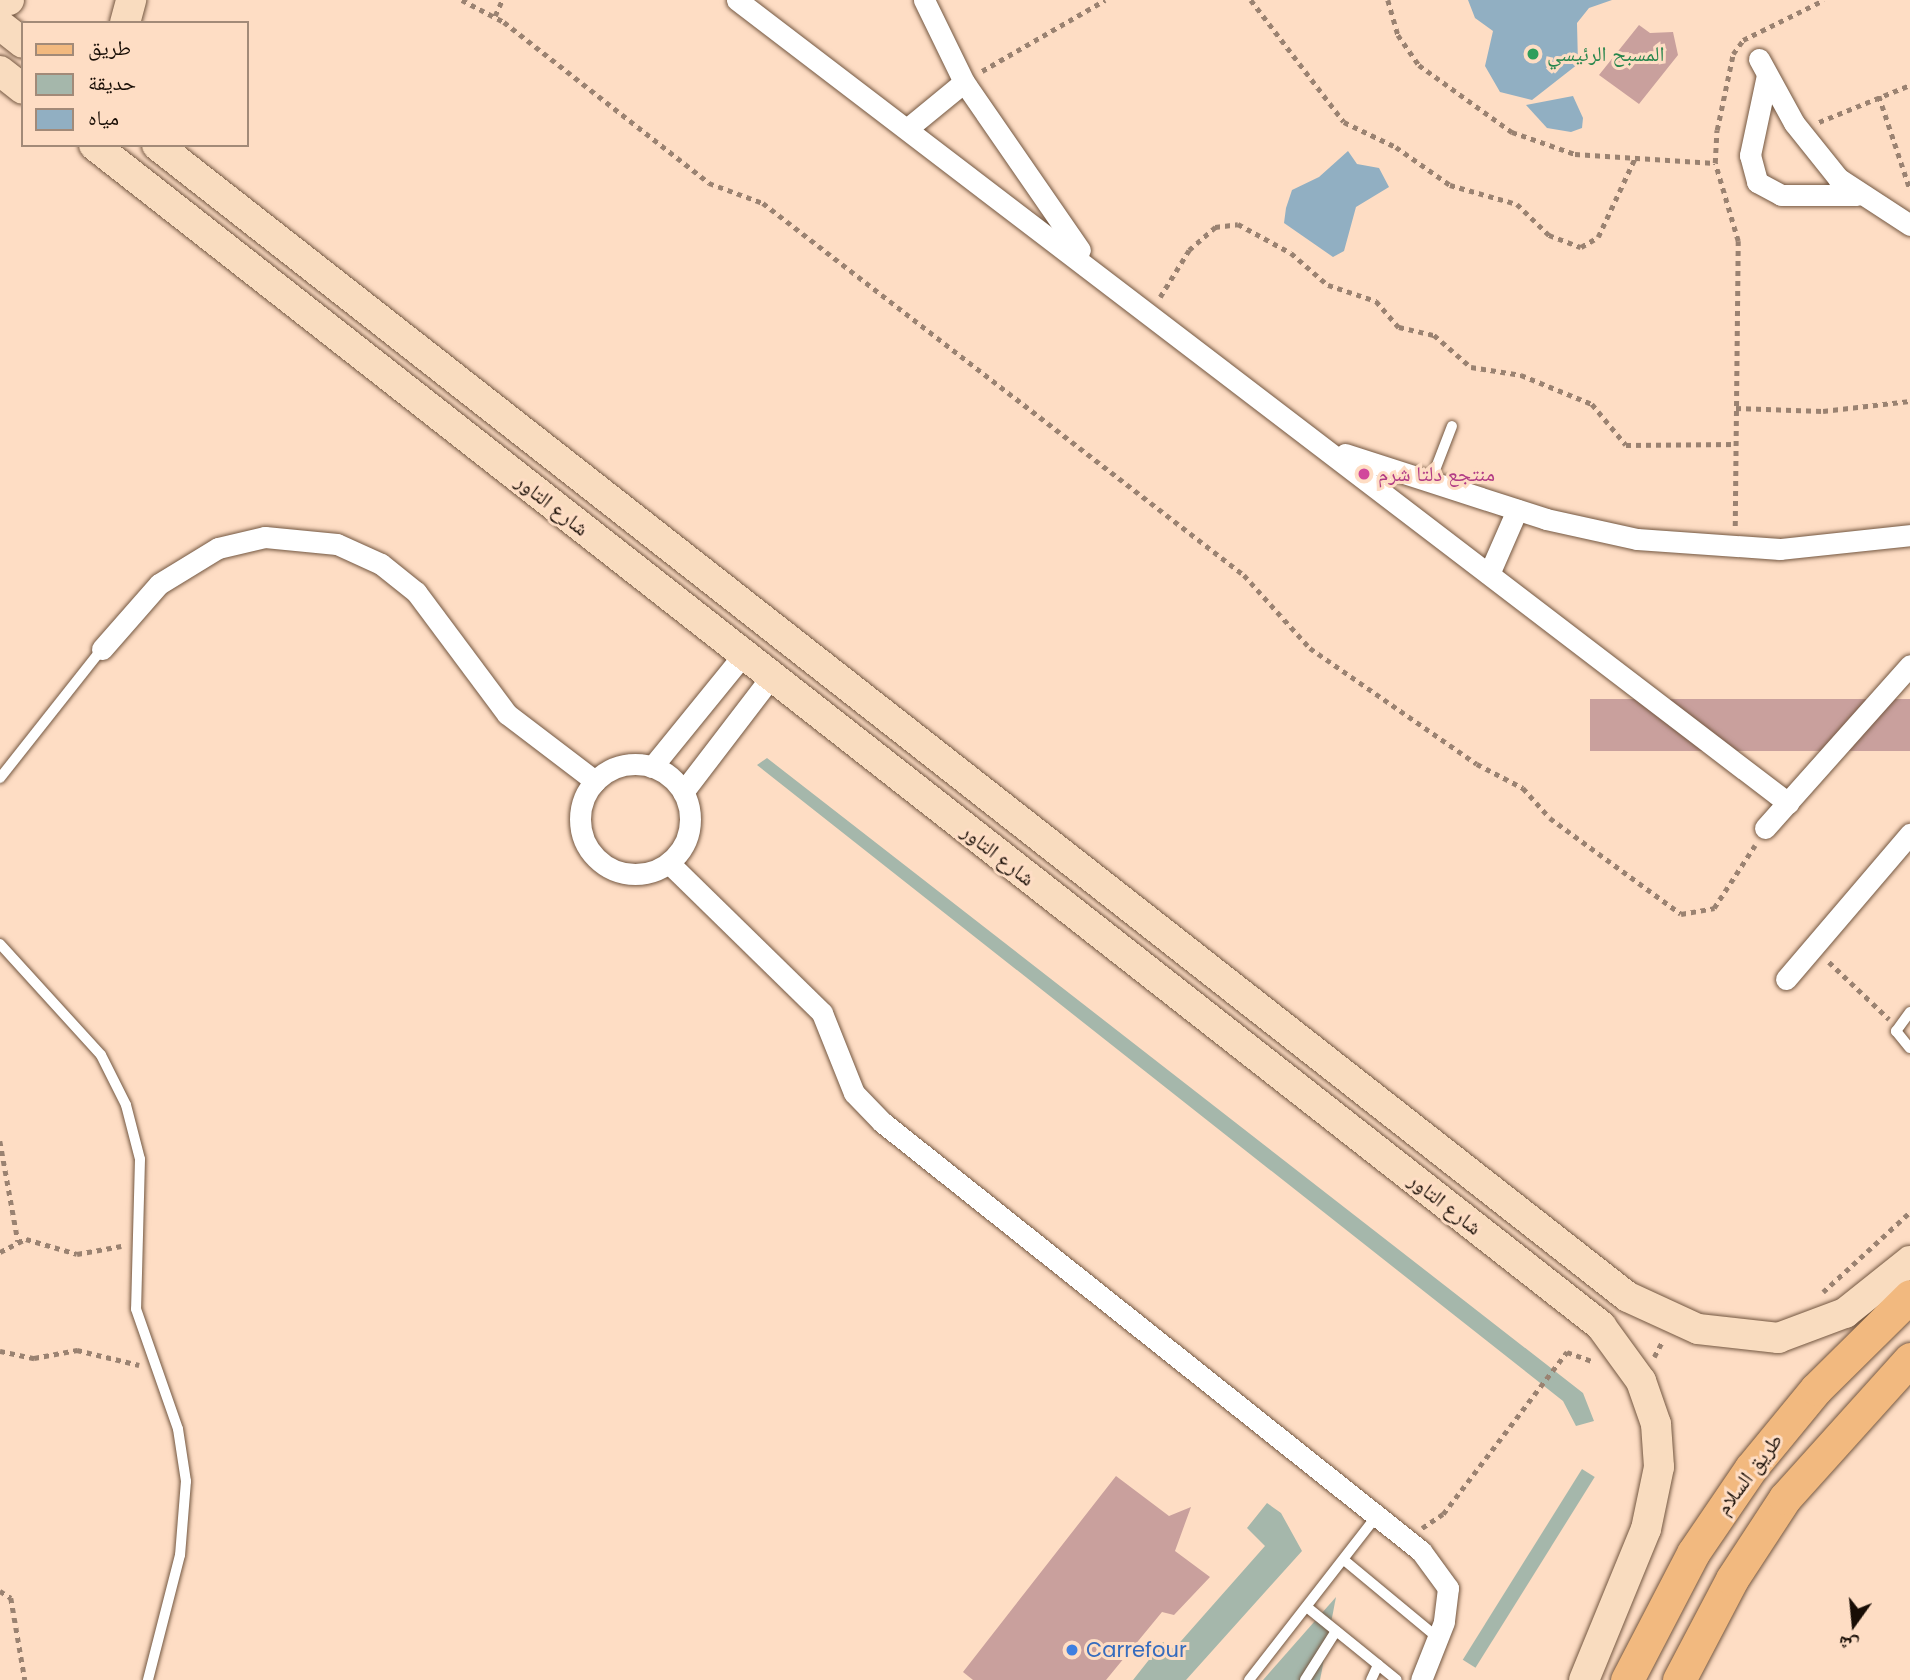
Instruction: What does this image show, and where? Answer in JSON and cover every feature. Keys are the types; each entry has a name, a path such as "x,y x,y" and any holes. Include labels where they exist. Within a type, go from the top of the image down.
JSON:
{"main road":[{"path":"0,1 9,0"},
{"path":"126,21 131,0"},
{"path":"0,25 21,41"},
{"path":"0,71 21,87"},
{"name":"شارع التاور","path":"97,147 1550,1285 1617,1343 1641,1381 1656,1424 1657,1488 1584,1680"},
{"name":"شارع التاور","path":"160,147 1628,1297 1674,1319 1754,1339 1801,1333 1845,1313 1910,1261"},
{"path":"482,450 508,421"},
{"path":"1550,1285 1574,1256"},
{"name":"طريق السلام","path":"1627,1680 1687,1564 1751,1468 1816,1389 1910,1296"},
{"name":"طريق السلام","path":"1679,1680 1732,1579 1785,1498 1910,1359"}],"street":[{"path":"737,0 1330,449 1788,803"},
{"path":"924,0 964,82 1094,269"},
{"path":"1863,197 1824,191 1781,195 1757,182 1750,155 1763,67 1800,131 1838,178 1863,197 1910,225"},
{"path":"908,128 964,82"},
{"path":"1330,449 1517,510 1637,539 1735,548 1831,546 1910,535"},
{"path":"1489,574 1517,510"},
{"path":"102,649 143,599 196,558 265,537 337,544 381,564 416,592 506,714 595,781"},
{"path":"652,767 743,655"},
{"path":"1765,828 1910,665"},
{"path":"683,792 652,767 621,766 595,781 580,814 594,856 635,874 669,863 688,835 683,792 771,677"},
{"path":"1786,979 1910,834"},
{"path":"669,863 822,1013 854,1093 882,1122 1379,1513 1408,1539 1448,1588 1437,1638 1421,1680"}],"lane":[{"path":"1430,483 1452,426"},
{"path":"0,778 102,649"},
{"path":"0,944 85,1032 115,1079 140,1159 136,1309 178,1429 186,1507 148,1680"},
{"path":"1910,1012 1897,1026 1910,1048"},
{"path":"1249,1680 1308,1608 1379,1513"},
{"path":"1344,1560 1437,1638"},
{"path":"1308,1608 1397,1680"},
{"path":"1305,1680 1336,1631"},
{"path":"1371,1680 1378,1665"}],"path":[{"path":"462,0 495,16 709,183 763,203 1244,575 1310,648 1478,764 1523,788 1550,818 1681,914 1714,908 1765,828"},
{"path":"495,16 502,0"},
{"path":"964,82 1105,0"},
{"path":"1251,0 1344,122 1396,147 1450,185 1517,204 1549,235 1581,247 1598,237 1635,158"},
{"path":"1388,0 1407,51 1483,115 1553,148 1635,158 1715,163"},
{"path":"1735,548 1738,241 1715,163 1733,54 1743,40 1824,0"},
{"path":"1800,131 1910,85"},
{"path":"1879,96 1910,189"},
{"path":"1151,313 1189,250 1215,227 1238,224 1291,253 1328,285 1377,301 1399,327 1434,335 1471,367 1521,375 1580,398 1601,412 1626,445 1736,444"},
{"path":"1736,408 1823,411 1910,401"},
{"path":"1812,947 1897,1026"},
{"path":"0,1141 18,1241"},
{"path":"1818,1295 1910,1212"},
{"path":"0,1252 18,1241 99,1254 140,1235"},
{"path":"1641,1381 1674,1319"},
{"path":"1408,1539 1443,1514 1567,1352 1594,1362 1617,1343"},
{"path":"0,1351 34,1358 77,1350 157,1369"},
{"path":"0,1591 11,1598 25,1680"}],"green space":[{"path":"767,758 1583,1393 1594,1421 1576,1426 1563,1401 757,765"},
{"path":"1582,1469 1595,1477 1475,1668 1463,1660"},
{"path":"1267,1503 1281,1513 1302,1551 1186,1680 1133,1680 1163,1642 1174,1649 1265,1546 1247,1528"},
{"path":"1336,1597 1320,1680 1263,1680"}],"water":[{"name":"المسبح الرئيسي","path":"1468,0 1612,0 1589,8 1577,23 1578,64 1532,100 1500,92 1485,66 1493,31 1475,18"},
{"path":"1573,96 1583,118 1582,128 1571,132 1547,128 1526,105"},
{"path":"1348,151 1357,164 1379,168 1389,187 1356,207 1344,251 1333,257 1284,223 1286,208 1292,190 1319,177"}],"building":[{"path":"1639,25 1650,33 1673,32 1678,55 1639,104 1599,75"},
{"path":"1590,699 1910,699 1910,751 1590,751"},
{"path":"1116,1476 1169,1516 1191,1507 1175,1551 1210,1577 1174,1615 1162,1612 1106,1680 973,1680 963,1672"}],"place":[{"name":"المسبح الرئيسي","path":"1533,54"},
{"name":"منتجع دلتا شرم","path":"1364,474"},
{"name":"Carrefour","path":"1072,1650"}]}
